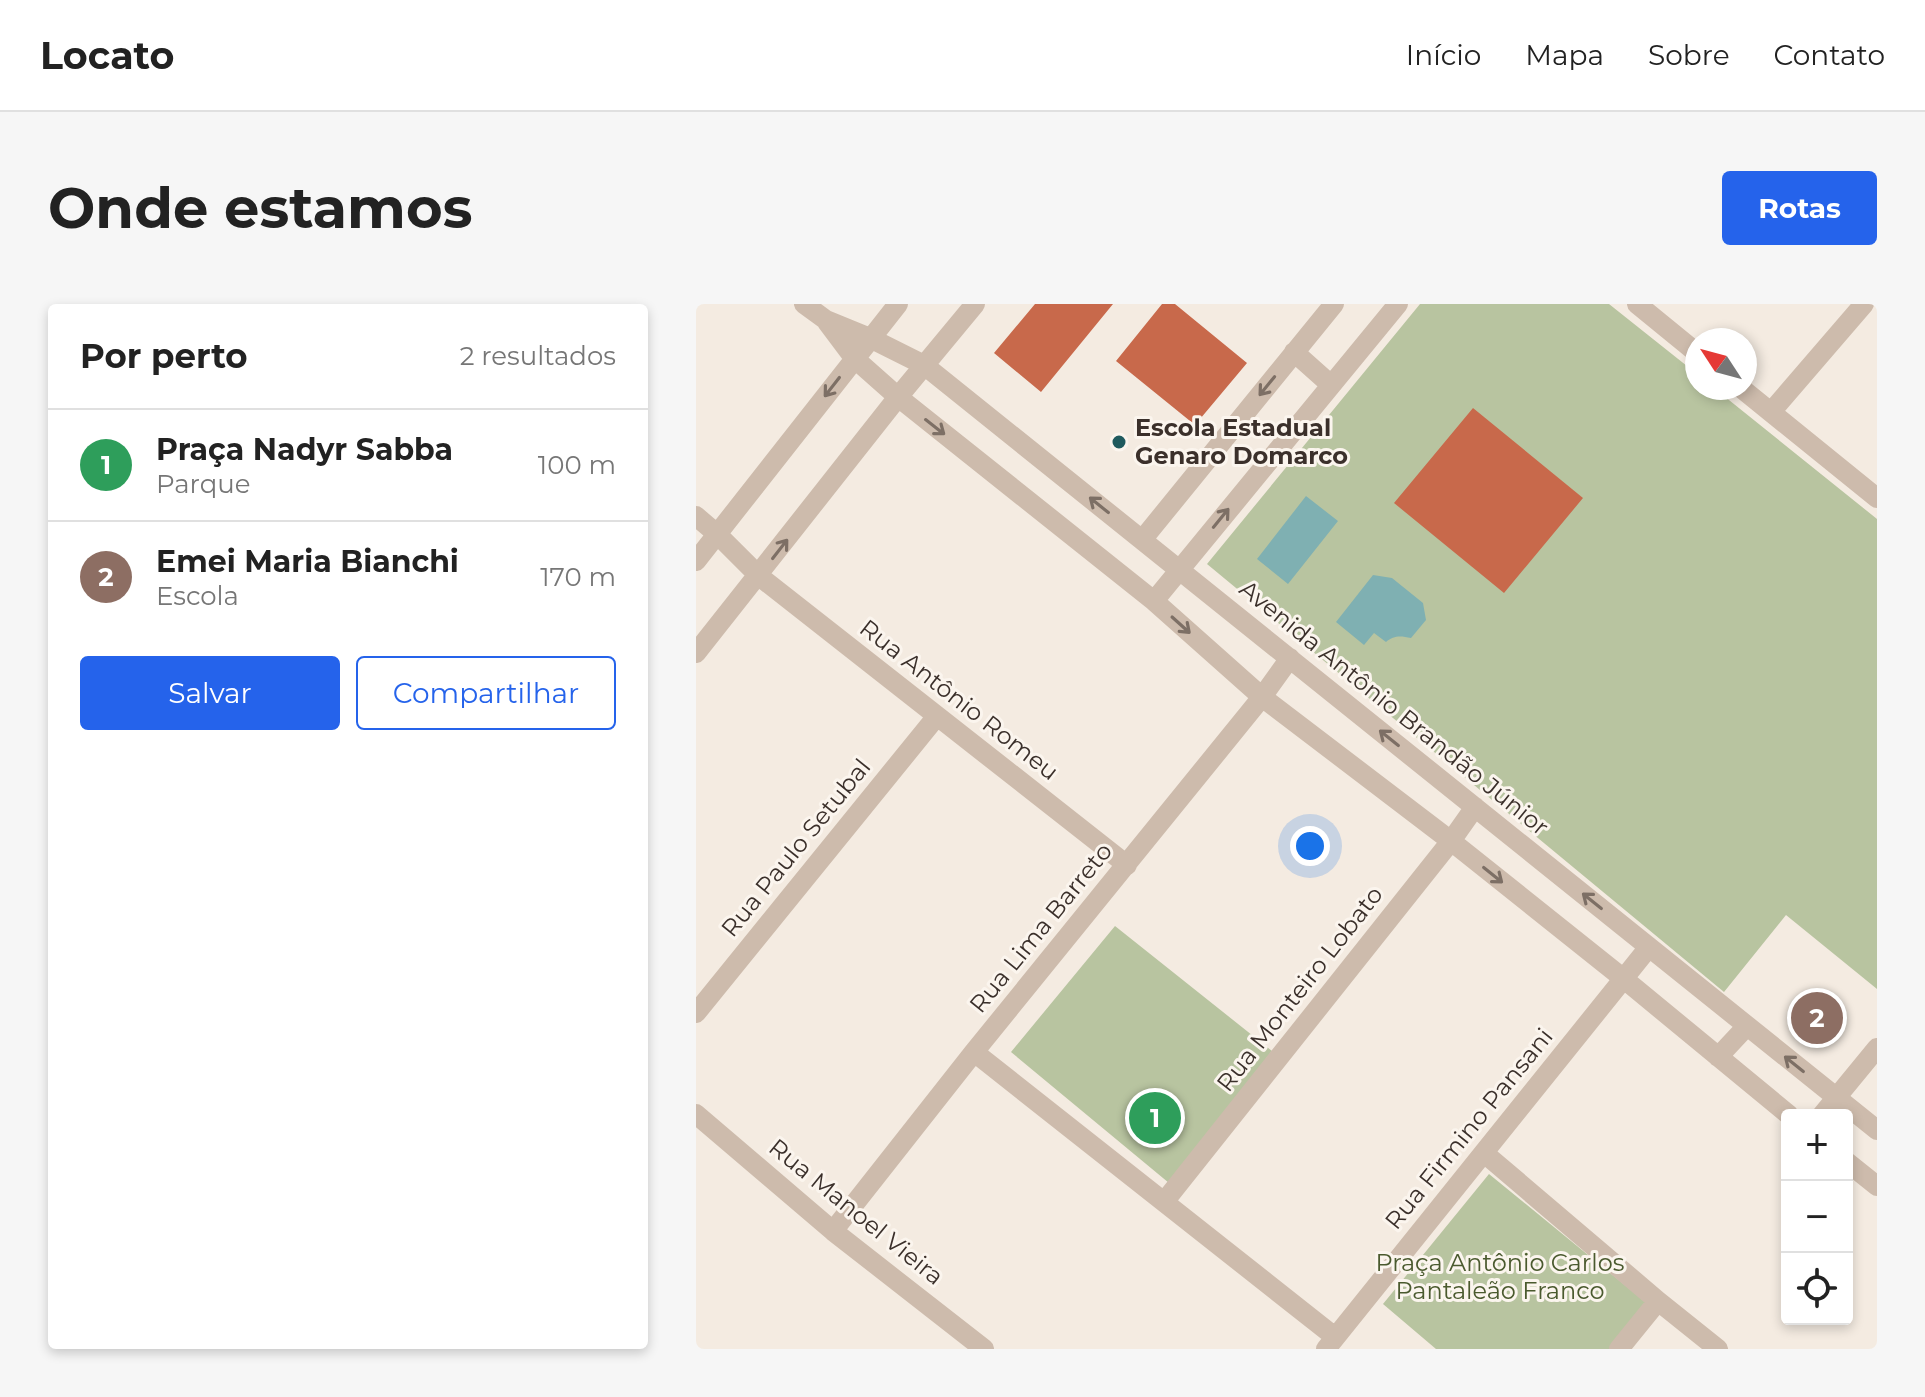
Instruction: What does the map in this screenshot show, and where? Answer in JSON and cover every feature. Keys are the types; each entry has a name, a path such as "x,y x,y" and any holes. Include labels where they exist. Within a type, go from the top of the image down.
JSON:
{"street":[{"path":"804,304 826,320 854,358 898,397 1154,601 1262,697 1451,841 1782,1109"},
{"path":"696,561 898,304"},
{"path":"696,653 975,304"},
{"path":"1142,540 1334,304"},
{"path":"1154,601 1398,304"},
{"path":"1637,304 1685,343"},
{"path":"1771,412 1864,304"},
{"name":"Avenida Antônio Brandão Júnior","path":"826,320 924,365 1877,1130"},
{"path":"1294,352 1331,385"},
{"path":"1756,400 1877,498"},
{"name":"Rua Antônio Romeu","path":"696,516 759,576 1127,865"},
{"name":"Rua Lima Barreto","path":"833,1231 1262,697 1290,658"},
{"name":"Rua Paulo Setubal","path":"696,1013 937,716"},
{"name":"Rua Monteiro Lobato","path":"1164,1202 1475,807"},
{"name":"Rua Firmino Pansani","path":"1330,1343 1649,947"},
{"path":"1718,1057 1747,1026"},
{"path":"1827,1109 1877,1048"},
{"path":"974,1052 1164,1202 1330,1343"},
{"name":"Rua Manoel Vieira","path":"696,1114 833,1231 984,1349"},
{"path":"1484,1153 1718,1349"},
{"path":"1853,1167 1877,1186"},
{"path":"1619,1349 1658,1301"}],"green space":[{"path":"1420,304 1609,304 1685,364 1685,400 1729,400 1877,519 1877,989 1786,915 1724,992 1207,564"},
{"path":"1115,926 1272,1051 1169,1183 1011,1052"},
{"name":"Praça Antônio Carlos Pantaleão Franco","path":"1489,1174 1648,1304 1612,1349 1436,1349 1383,1304"}],"water":[{"path":"1306,496 1338,521 1288,584 1257,559"},
{"path":"1373,575 1392,578 1423,603 1426,620 1411,638 1398,637 1386,642 1374,633 1364,645 1336,622"}],"building":[{"path":"1035,304 1113,304 1041,392 994,353"},
{"path":"1162,304 1175,304 1247,363 1195,425 1116,361"},
{"path":"1473,408 1583,498 1504,593 1394,503"}],"place":[{"name":"Escola Estadual Genaro Domarco","path":"1119,442"},
{"name":"Emei Maria Bianchi","path":"1817,1018"},
{"name":"Praça Nadyr Sabba","path":"1155,1118"}]}
